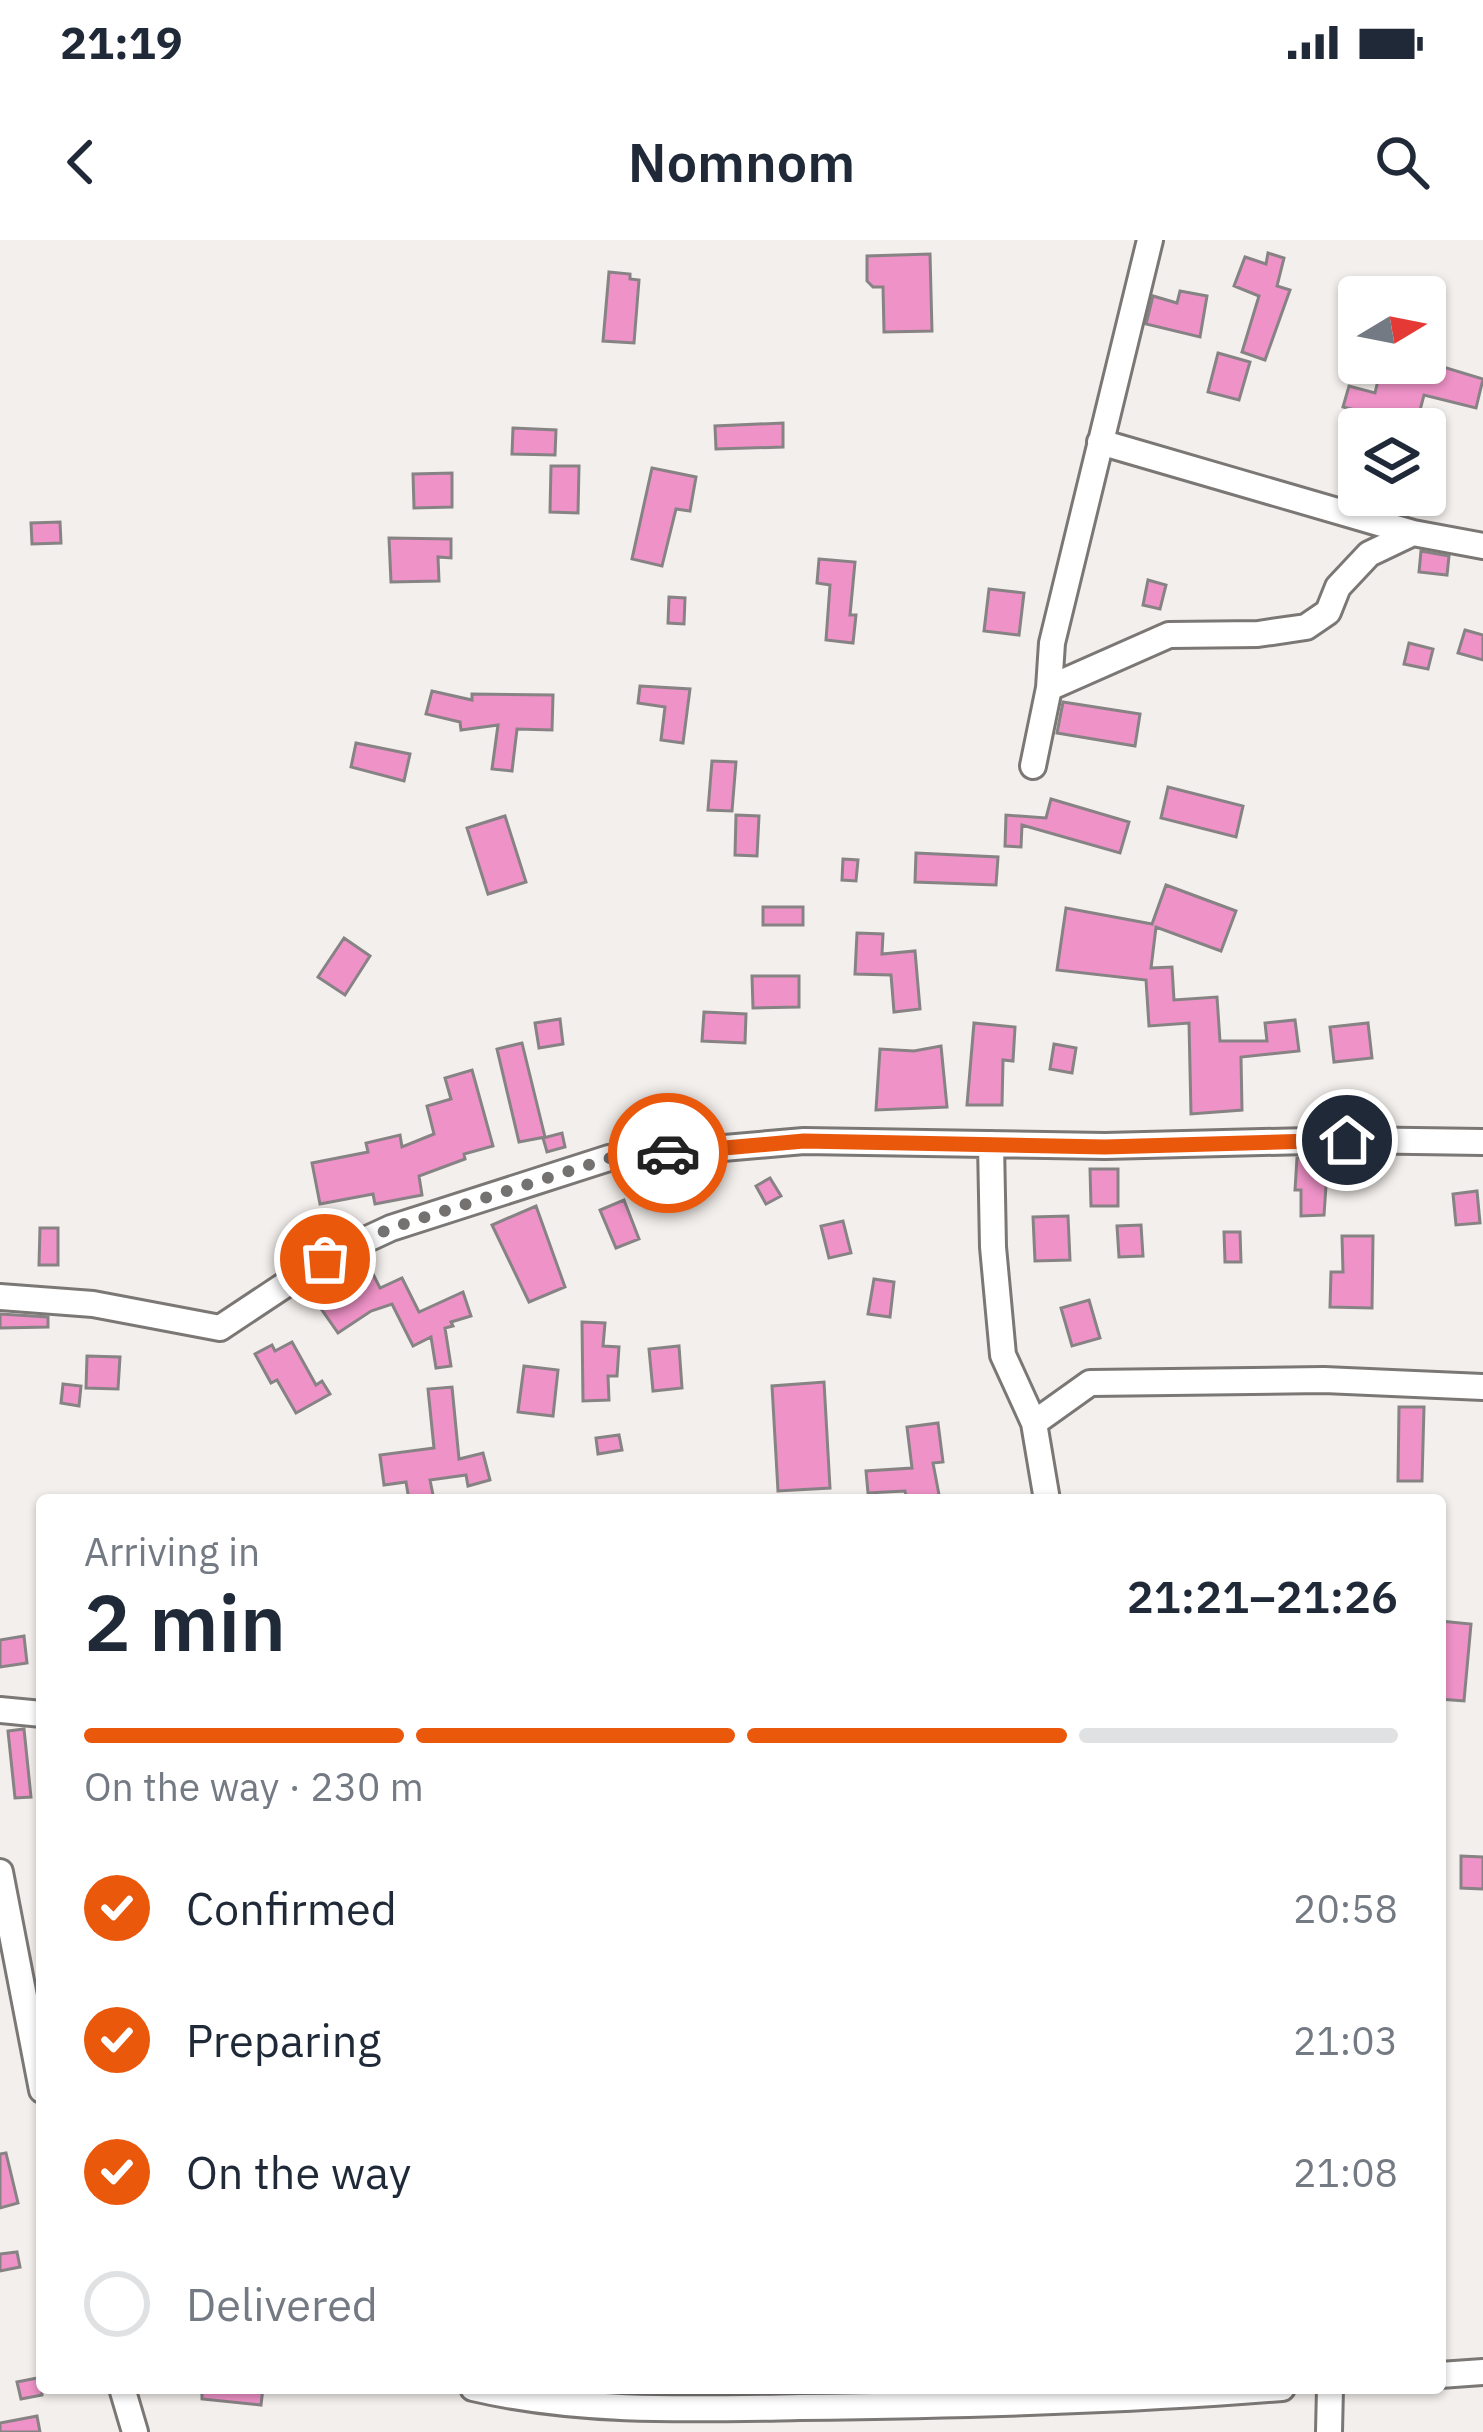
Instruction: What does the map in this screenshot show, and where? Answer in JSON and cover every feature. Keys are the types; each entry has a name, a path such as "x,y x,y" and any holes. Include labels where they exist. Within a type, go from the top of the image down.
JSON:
{"street":[{"path":"1033,766 1049,688 1052,643 1150,240"},
{"path":"1100,442 1413,533 1483,546"},
{"path":"1049,688 1169,634 1258,634 1306,627 1328,612 1338,587 1369,554 1413,533"},
{"path":"0,1298 93,1304 220,1328 325,1259 391,1228 610,1158 804,1141 1483,1142"},
{"path":"991,1144 993,1247 1003,1354 1034,1423 1046,1494"},
{"path":"1034,1423 1090,1383 1324,1380 1483,1387"},
{"path":"0,1710 36,1713"},
{"path":"0,1872 36,2059"},
{"path":"1446,2375 1483,2372"},
{"path":"124,2394 135,2432"},
{"path":"545,2394 717,2409 935,2419 978,2396 1139,2399 1204,2394"},
{"path":"1329,2432 1330,2394"}],"building":[{"path":"1268,253 1284,258 1277,286 1290,290 1265,360 1242,352 1259,296 1234,286 1245,257 1266,264"},
{"path":"930,254 932,331 884,332 883,287 867,281 867,256"},
{"path":"609,272 639,280 634,343 603,341"},
{"path":"1180,291 1207,296 1200,337 1146,324 1153,296 1177,303"},
{"path":"1218,353 1250,362 1239,400 1208,392"},
{"path":"1446,368 1483,379 1476,408 1424,395 1421,408 1343,407 1349,386 1375,393 1377,384 1446,384"},
{"path":"783,423 783,447 716,449 715,426"},
{"path":"513,428 556,430 555,455 512,454"},
{"path":"551,466 579,466 578,513 550,512"},
{"path":"652,468 696,477 690,511 676,509 662,566 632,559"},
{"path":"452,473 452,507 414,508 413,474"},
{"path":"60,522 61,543 32,544 31,523"},
{"path":"389,538 451,539 451,558 438,557 439,581 391,582"},
{"path":"1421,551 1449,556 1447,575 1419,572"},
{"path":"819,559 855,562 850,615 856,615 853,643 826,640 830,585 817,583"},
{"path":"1148,580 1166,585 1160,609 1143,605"},
{"path":"989,589 1024,593 1019,635 984,631"},
{"path":"669,597 685,598 684,624 668,623"},
{"path":"1465,630 1483,635 1483,660 1458,653"},
{"path":"1409,643 1433,649 1428,669 1404,664"},
{"path":"640,686 690,689 683,743 661,740 665,707 638,703"},
{"path":"432,691 472,700 472,694 553,695 552,730 517,729 512,771 492,769 498,725 461,730 460,722 426,714"},
{"path":"1063,702 1140,714 1135,746 1057,733"},
{"path":"356,743 410,754 404,781 351,767"},
{"path":"712,761 736,762 732,811 708,810"},
{"path":"1168,787 1243,806 1236,837 1161,818"},
{"path":"1051,799 1129,822 1120,853 1022,825 1021,847 1005,846 1006,815 1046,818"},
{"path":"736,815 759,816 757,856 735,855"},
{"path":"505,816 526,882 488,894 467,828"},
{"path":"916,853 998,857 996,885 915,882"},
{"path":"843,859 858,860 856,881 842,880"},
{"path":"1166,885 1236,911 1221,951 1156,927 1151,968 1172,967 1174,1000 1217,997 1220,1041 1267,1041 1265,1023 1295,1020 1299,1051 1241,1057 1242,1110 1191,1114 1189,1023 1149,1026 1146,980 1057,970 1066,908 1152,924"},
{"path":"763,907 803,907 803,925 763,925"},
{"path":"857,933 883,934 882,954 915,951 920,1009 894,1012 891,975 855,974"},
{"path":"344,938 370,956 345,995 318,977"},
{"path":"752,976 799,976 799,1007 753,1008"},
{"path":"704,1012 746,1014 745,1043 702,1041"},
{"path":"560,1019 563,1044 539,1048 535,1023"},
{"path":"974,1023 1015,1027 1013,1061 1003,1060 1002,1105 967,1105"},
{"path":"1368,1023 1372,1058 1334,1062 1330,1027"},
{"path":"522,1043 545,1137 519,1142 497,1049"},
{"path":"1054,1044 1076,1048 1072,1073 1050,1069"},
{"path":"941,1046 947,1107 876,1110 880,1049 914,1051"},
{"path":"472,1070 493,1146 419,1176 422,1195 375,1204 373,1194 320,1204 312,1163 368,1152 366,1143 400,1135 402,1147 434,1134 427,1106 451,1099 445,1078"},
{"path":"562,1133 565,1147 547,1152 543,1138"},
{"path":"1328,1157 1324,1215 1301,1216 1301,1190 1295,1190 1297,1158"},
{"path":"1090,1169 1118,1169 1118,1206 1091,1206"},
{"path":"770,1178 781,1196 766,1204 756,1186"},
{"path":"1477,1191 1480,1223 1456,1225 1453,1194"},
{"path":"624,1200 639,1239 616,1248 600,1210"},
{"path":"536,1206 565,1287 529,1302 492,1225"},
{"path":"1068,1216 1070,1260 1035,1261 1033,1217"},
{"path":"843,1221 851,1253 829,1258 821,1226"},
{"path":"1141,1225 1143,1256 1119,1257 1117,1226"},
{"path":"40,1228 58,1228 58,1265 39,1265"},
{"path":"1224,1232 1240,1232 1241,1262 1225,1262"},
{"path":"1342,1236 1373,1236 1372,1308 1330,1307 1331,1272 1343,1272"},
{"path":"367,1262 380,1288 402,1278 419,1312 463,1292 471,1316 445,1328 451,1366 436,1368 431,1337 413,1346 392,1304 371,1311 338,1333 315,1300"},
{"path":"874,1279 894,1282 890,1317 868,1314"},
{"path":"1089,1300 1100,1338 1072,1346 1061,1308"},
{"path":"0,1314 48,1317 48,1327 0,1328"},
{"path":"582,1322 605,1323 603,1346 619,1347 617,1376 608,1376 609,1400 583,1401"},
{"path":"292,1342 316,1385 322,1381 330,1394 296,1413 255,1354"},
{"path":"679,1346 682,1388 653,1391 649,1349"},
{"path":"87,1356 120,1357 118,1389 86,1388"},
{"path":"524,1366 558,1370 553,1416 518,1412"},
{"path":"824,1382 830,1488 778,1491 772,1386"},
{"path":"63,1384 81,1386 79,1406 61,1403"},
{"path":"452,1387 459,1459 483,1453 490,1480 468,1486 466,1475 430,1480 433,1494 408,1494 406,1482 384,1485 380,1455 434,1448 428,1389"},
{"path":"1399,1407 1424,1407 1422,1481 1398,1481"},
{"path":"938,1423 943,1462 933,1463 939,1494 868,1493 866,1471 912,1468 907,1427"},
{"path":"619,1435 622,1450 598,1454 596,1438"},
{"path":"1446,1622 1471,1624 1464,1701 1446,1700"},
{"path":"24,1636 27,1663 0,1667 0,1640"},
{"path":"24,1729 31,1797 15,1798 8,1731"},
{"path":"1461,1856 1483,1857 1483,1889 1461,1888"},
{"path":"6,2153 18,2203 0,2208 0,2154"},
{"path":"17,2252 20,2267 0,2271 0,2254"},
{"path":"36,2378 36,2394 42,2395 21,2399 17,2382"},
{"path":"202,2394 262,2394 261,2405 202,2399"},
{"path":"37,2416 40,2432 0,2432 0,2423"}],"way so far":[{"path":"325,1259 391,1228 610,1158 668,1153"}],"route":[{"path":"668,1153 804,1141 1105,1147 1347,1140"}]}
